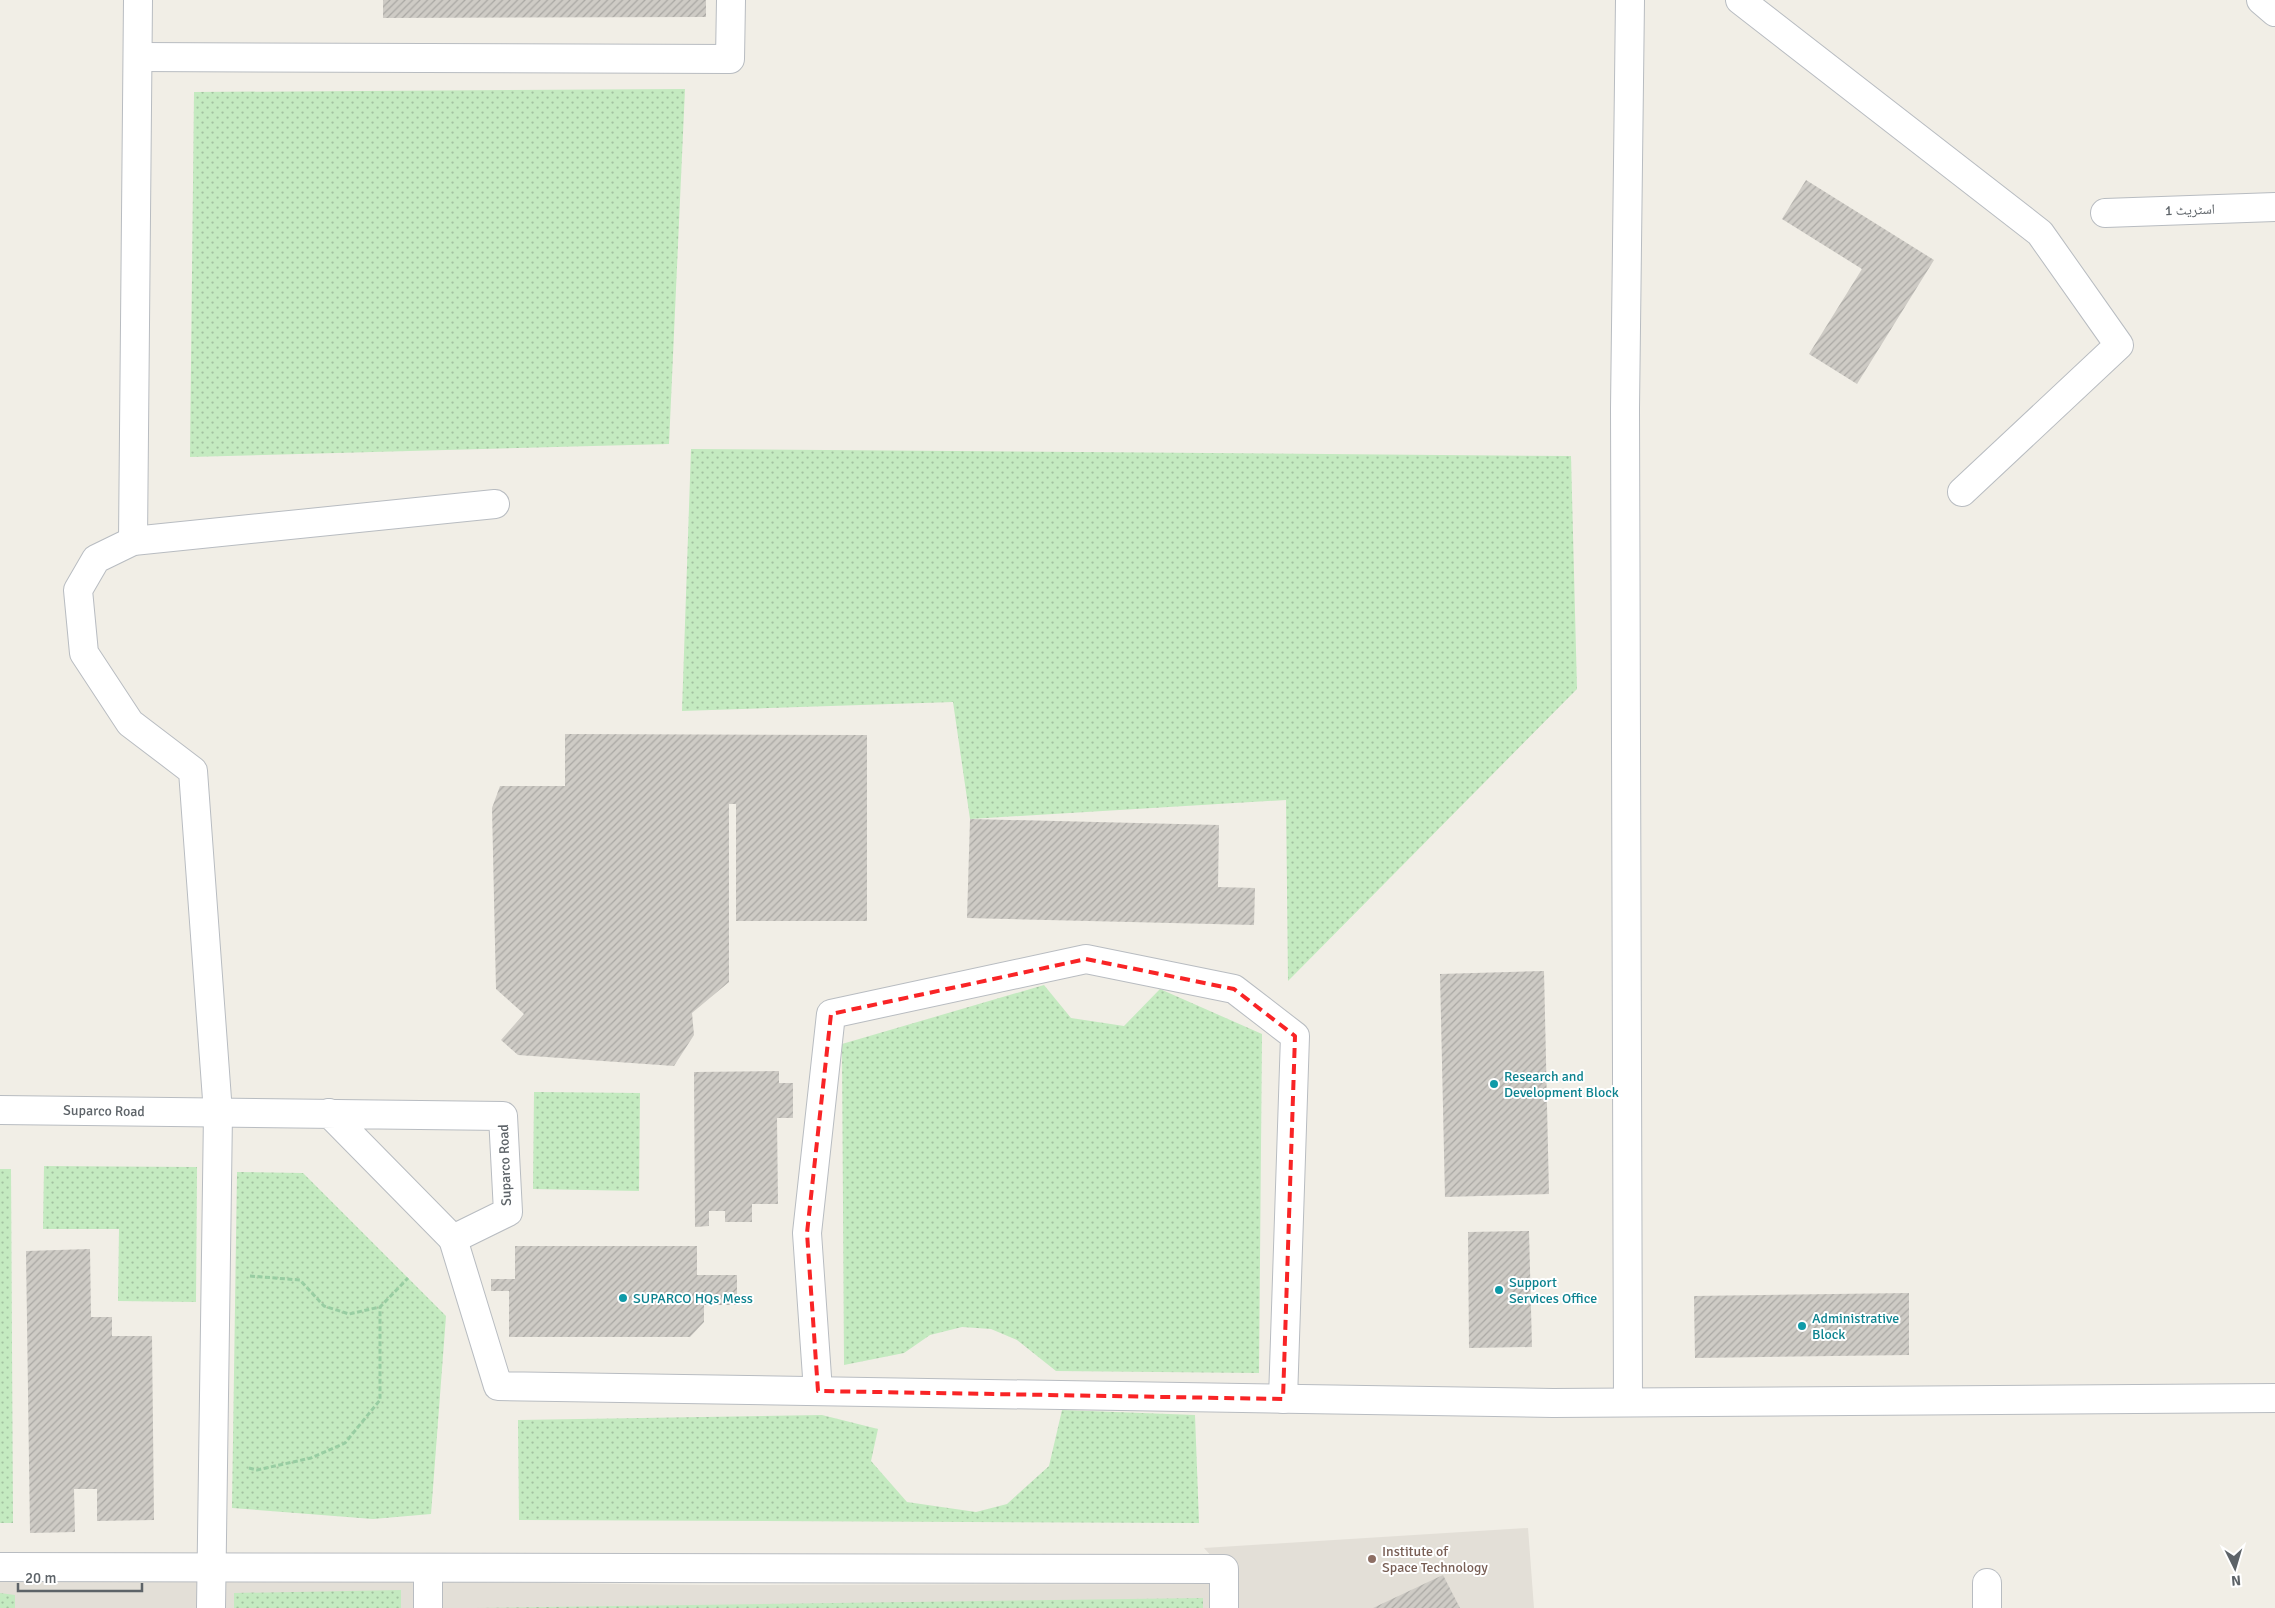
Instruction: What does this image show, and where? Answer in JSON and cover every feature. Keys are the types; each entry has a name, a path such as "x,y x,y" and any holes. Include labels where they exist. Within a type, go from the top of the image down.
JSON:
{"street":[{"path":"133,541 138,0"},
{"path":"138,58 730,59 731,0"},
{"path":"1628,1402 1625,409 1630,0"},
{"path":"1740,0 2040,233 2119,345 1962,492"},
{"path":"2261,0 2275,12"},
{"name":"اسٹریٹ 1","path":"2105,213 2275,207"},
{"path":"211,1608 218,1113 193,771 130,723 84,653 78,590 96,559 133,541 495,504"},
{"path":"818,1391 807,1233 831,1014 1086,958 1234,989 1295,1036 1283,1399"},
{"name":"Suparco Road","path":"0,1110 503,1116 508,1212 453,1239"},
{"path":"328,1113 453,1239 498,1386 1553,1403 2275,1398"},
{"path":"0,1567 1224,1569 1224,1608"},
{"path":"428,1569 428,1608"}],"path":[{"path":"215,1273 300,1280 324,1306 349,1314 380,1307 408,1278"},
{"path":"212,1464 232,1463 257,1470 311,1458 345,1443 380,1400 380,1307"}],"highlighted area":[{"path":"1086,959 1234,989 1295,1036 1283,1399 818,1391 807,1233 831,1014"}],"shaded area":[{"name":"Institute of Space Technology","path":"1528,1528 1534,1608 0,1608 0,1580 374,1581 709,1585 1199,1584 1223,1569 1204,1548"}],"green space":[{"path":"685,89 669,444 190,457 194,92"},
{"path":"691,449 1571,456 1577,689 1288,981 1286,800 970,819 953,702 682,711"},
{"path":"1044,985 1071,1018 1124,1026 1160,989 1262,1034 1259,1373 1056,1371 1017,1340 991,1329 962,1327 930,1335 904,1353 844,1365 842,1044"},
{"path":"534,1092 640,1093 639,1191 533,1189"},
{"path":"44,1166 197,1167 196,1302 118,1301 119,1229 43,1229"},
{"path":"0,1169 11,1169 13,1523 0,1523"},
{"path":"237,1172 303,1173 446,1316 431,1514 373,1519 232,1508"},
{"path":"1062,1410 1195,1415 1199,1523 519,1520 518,1420 822,1415 878,1429 871,1461 907,1502 976,1512 1007,1504 1049,1466"},
{"path":"401,1590 401,1608 234,1608 234,1593"},
{"path":"0,1593 15,1595 15,1608 0,1608"},
{"path":"1203,1598 1203,1608 475,1608"}],"building":[{"path":"383,0 706,0 706,17 383,18"},
{"path":"1806,180 1934,260 1857,384 1809,354 1862,269 1782,219"},
{"path":"565,734 867,735 867,921 736,921 736,804 729,804 729,982 692,1013 694,1035 674,1066 518,1055 501,1040 524,1014 496,989 492,808 500,786 565,786"},
{"path":"970,819 1219,825 1218,887 1255,888 1254,925 967,918"},
{"name":"Research and Development Block","path":"1544,971 1549,1194 1445,1197 1440,974"},
{"path":"779,1071 779,1083 793,1083 793,1118 777,1118 778,1204 752,1204 752,1222 725,1222 725,1211 709,1211 709,1226 695,1227 694,1072"},
{"name":"Support Services Office","path":"1529,1231 1532,1347 1469,1348 1468,1232"},
{"name":"SUPARCO HQs Mess","path":"515,1246 697,1246 697,1275 737,1275 737,1305 704,1305 704,1322 690,1337 509,1337 509,1291 491,1291 491,1279 515,1279"},
{"path":"90,1249 91,1317 112,1317 112,1336 152,1336 154,1520 97,1521 97,1489 74,1489 75,1532 30,1533 26,1251"},
{"name":"Administrative Block","path":"1909,1293 1909,1355 1695,1358 1694,1296"},
{"path":"1443,1575 1460,1608 1373,1608"}],"place":[{"name":"Research and Development Block","path":"1494,1084"},
{"name":"Support Services Office","path":"1499,1290"},
{"name":"SUPARCO HQs Mess","path":"623,1298"},
{"name":"Administrative Block","path":"1802,1326"},
{"name":"Institute of Space Technology","path":"1372,1559"}]}
